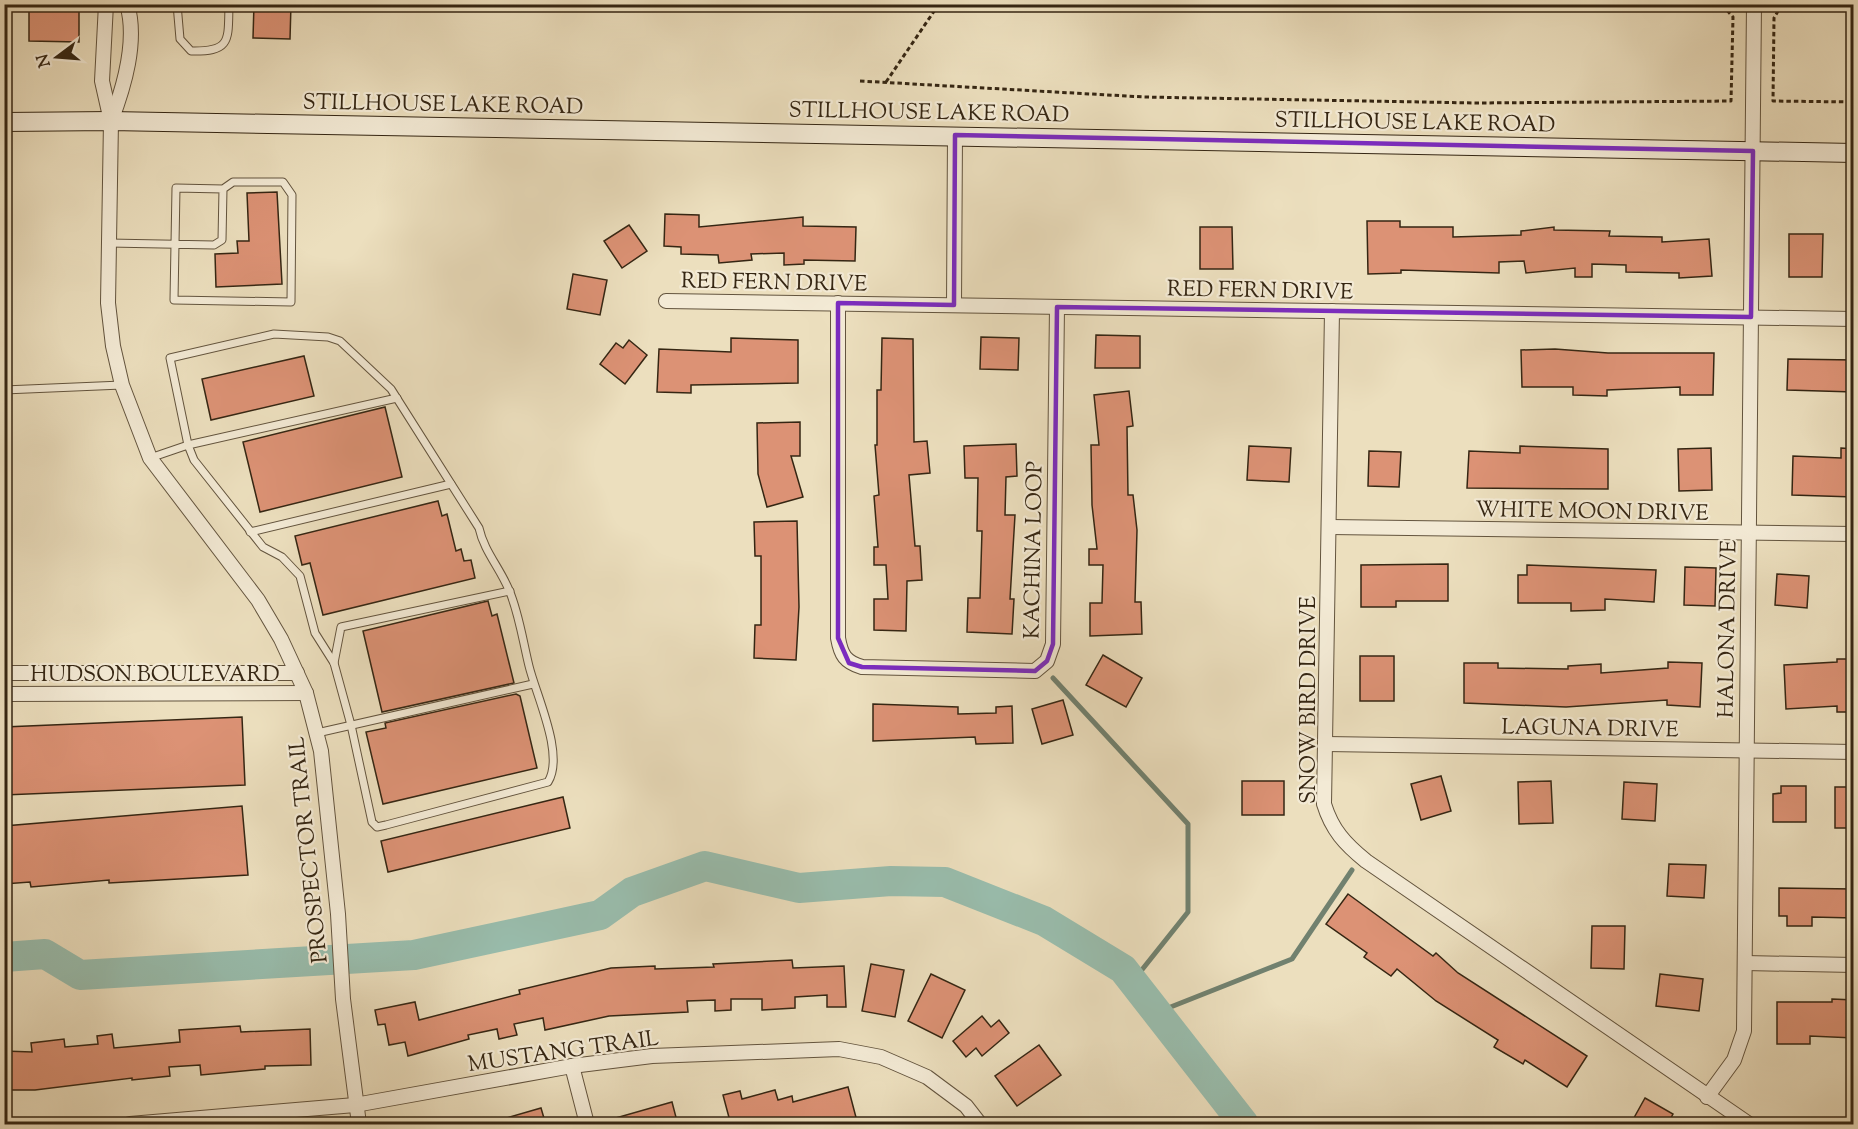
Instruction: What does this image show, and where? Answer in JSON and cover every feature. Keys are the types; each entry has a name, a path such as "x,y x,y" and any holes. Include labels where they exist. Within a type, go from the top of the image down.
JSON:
{"main road":[{"name":"STILLHOUSE LAKE ROAD","path":"4,122 111,121 955,135 1854,153"}],"street":[{"name":"PROSPECTOR TRAIL","path":"106,4 102,81 111,121 108,303 113,346 122,385 150,458 258,600 306,693 321,751 338,914 343,999 359,1125"},
{"name":"PROSPECTOR TRAIL","path":"111,121 127,80 130,16 127,4"},
{"name":"HALONA DRIVE","path":"1707,1097 1734,1060 1744,1031 1754,4"},
{"path":"954,305 955,135"},
{"name":"RED FERN DRIVE","path":"666,301 1854,318"},
{"name":"KACHINA LOOP","path":"838,303 838,638 840,652 849,663 862,667 1035,671 1047,661 1053,644 1057,307"},
{"name":"SNOW BIRD DRIVE","path":"1332,311 1324,804 1329,821 1342,841 1375,868 1749,1125"},
{"name":"WHITE MOON DRIVE","path":"1330,527 1854,534"},
{"name":"HUDSON BOULEVARD","path":"4,673 297,673"},
{"name":"HUDSON BOULEVARD","path":"4,694 306,693"},
{"name":"LAGUNA DRIVE","path":"1326,744 1854,752"},
{"path":"1745,963 1854,965"},
{"name":"MUSTANG TRAIL","path":"130,1125 355,1105 572,1066 652,1056 839,1049 881,1057 927,1077 966,1106 980,1125"},
{"path":"572,1066 587,1125"}],"lane":[{"path":"177,4 180,39 191,51 213,51 224,44 228,32 229,4"},
{"path":"233,182 283,182 290,189 291,302 174,300 175,245 176,188 223,189 233,182"},
{"path":"109,243 175,245 219,243 222,240 223,189"},
{"path":"274,334 328,337 340,341 391,389 478,528 482,541 510,591 533,684 543,703 553,761 553,774 548,782 377,827 372,822 351,725 334,663 315,633 300,576 282,557 263,547 250,532 194,460 188,445 170,358 274,334"},
{"path":"4,390 122,385"},
{"path":"150,458 188,445 397,398"},
{"path":"250,532 451,484"},
{"path":"334,663 341,627 510,591"},
{"path":"317,733 533,684"}],"path":[{"path":"886,82 939,4"},
{"path":"860,81 1144,97 1520,103 1731,101 1733,17 1725,8 1726,4"},
{"path":"1782,4 1774,18 1773,101 1854,102"}],"highlighted area":[{"path":"955,135 1753,151 1751,317 1057,307 1053,644 1047,661 1035,671 862,667 849,663 838,638 838,303 954,305"}],"building":[{"path":"29,4 79,4 79,42 29,41"},
{"path":"254,4 291,4 290,39 253,38"},
{"path":"277,192 282,284 216,287 215,254 238,253 237,241 249,241 247,193"},
{"path":"665,214 699,215 699,227 803,217 803,226 856,227 855,261 804,260 804,264 784,265 784,253 751,254 752,260 719,263 718,255 681,254 681,247 664,246"},
{"path":"1367,221 1400,221 1400,227 1453,227 1453,237 1521,235 1521,231 1554,227 1554,230 1610,231 1609,236 1662,237 1662,242 1709,239 1712,276 1679,278 1679,273 1626,272 1626,265 1592,264 1592,277 1575,277 1575,268 1526,273 1524,261 1499,262 1499,273 1401,270 1401,273 1368,274"},
{"path":"629,225 647,251 622,268 604,241"},
{"path":"1200,227 1232,227 1233,269 1200,269"},
{"path":"1789,234 1823,234 1822,277 1789,277"},
{"path":"573,274 607,280 600,315 567,309"},
{"path":"1096,335 1140,336 1140,368 1095,368"},
{"path":"981,337 1019,338 1018,370 980,369"},
{"path":"731,338 798,340 798,383 691,385 691,393 657,392 659,349 731,352"},
{"path":"882,338 913,339 914,442 927,441 930,473 909,475 915,546 920,546 922,580 907,581 906,631 874,630 874,599 888,599 886,565 874,565 874,547 878,547 874,496 879,495 875,445 877,445 877,390 881,390"},
{"path":"629,340 647,355 625,384 600,364 616,343 623,348"},
{"path":"1555,349 1608,353 1714,353 1713,395 1680,395 1680,387 1607,390 1607,396 1573,395 1573,387 1522,387 1521,350"},
{"path":"304,356 314,396 211,420 202,379"},
{"path":"1788,359 1854,360 1854,392 1787,390"},
{"path":"1129,391 1133,426 1127,427 1128,495 1133,495 1137,530 1135,602 1141,602 1142,634 1090,636 1090,603 1102,603 1103,565 1089,565 1089,549 1097,549 1092,505 1091,445 1099,445 1094,395"},
{"path":"385,407 402,477 260,512 243,442"},
{"path":"800,422 800,456 791,456 803,497 767,507 758,474 757,423"},
{"path":"1016,444 1017,476 1006,477 1005,515 1015,515 1010,599 1014,599 1012,634 967,632 968,598 980,598 982,531 977,531 978,478 965,478 964,446"},
{"path":"1249,446 1291,448 1289,482 1247,480"},
{"path":"1520,446 1608,449 1608,489 1467,488 1469,451 1520,453"},
{"path":"1711,448 1712,490 1679,491 1678,449"},
{"path":"1841,448 1854,449 1854,497 1792,495 1793,456 1841,458"},
{"path":"1369,451 1401,452 1399,487 1368,486"},
{"path":"438,501 442,516 447,514 456,551 461,549 464,561 471,560 475,578 323,615 310,563 302,565 295,536"},
{"path":"797,521 799,607 796,660 754,658 755,625 761,625 761,556 755,556 754,522"},
{"path":"1448,564 1448,601 1396,601 1396,607 1361,607 1361,565"},
{"path":"1527,565 1656,570 1654,602 1605,599 1605,610 1571,611 1571,603 1518,603 1518,575 1527,575"},
{"path":"1685,567 1716,568 1715,606 1684,605"},
{"path":"1777,574 1809,576 1807,608 1775,605"},
{"path":"488,601 492,616 497,614 514,683 382,712 363,631"},
{"path":"1103,655 1142,678 1126,707 1086,685"},
{"path":"1360,656 1394,656 1394,701 1360,701"},
{"path":"1837,659 1854,659 1854,712 1837,712 1837,706 1786,709 1784,665 1837,662"},
{"path":"1668,662 1702,663 1700,707 1667,705 1667,700 1566,707 1464,703 1464,663 1498,663 1498,668 1568,669 1568,666 1601,664 1601,673 1668,668"},
{"path":"516,694 520,696 537,768 383,804 366,732 386,728 385,723"},
{"path":"1063,700 1073,735 1042,744 1032,709"},
{"path":"873,704 958,707 958,714 996,713 996,707 1012,706 1013,743 976,744 975,737 873,741"},
{"path":"242,717 245,785 4,795 4,727"},
{"path":"1441,776 1451,811 1421,820 1411,784"},
{"path":"1242,781 1284,781 1284,815 1242,815"},
{"path":"1551,781 1553,823 1519,824 1518,782"},
{"path":"1624,782 1657,784 1655,821 1622,819"},
{"path":"1781,786 1806,786 1806,822 1773,822 1773,794 1781,793"},
{"path":"1835,787 1854,787 1854,828 1835,828"},
{"path":"563,797 570,828 388,872 381,841"},
{"path":"242,806 248,875 109,883 109,880 31,887 30,882 4,884 4,826"},
{"path":"1669,864 1706,865 1704,898 1667,896"},
{"path":"1779,888 1854,889 1854,918 1812,917 1812,926 1787,926 1787,916 1779,916"},
{"path":"1348,894 1433,956 1436,953 1458,973 1587,1056 1567,1087 1525,1060 1523,1064 1494,1047 1498,1040 1436,1001 1397,969 1391,976 1364,957 1367,953 1326,924"},
{"path":"1592,926 1625,926 1624,969 1591,968"},
{"path":"792,960 793,968 844,966 846,1007 827,1007 827,995 795,997 795,1008 762,1010 762,999 731,999 731,1010 715,1011 715,1000 687,1001 688,1012 609,1016 545,1030 543,1018 514,1024 517,1035 499,1039 497,1029 468,1035 469,1039 408,1056 405,1042 389,1045 385,1024 378,1025 375,1010 415,1002 419,1020 520,994 519,990 611,968 714,967 713,964"},
{"path":"871,964 904,970 895,1017 862,1011"},
{"path":"931,974 965,990 942,1038 908,1021"},
{"path":"1660,974 1703,979 1699,1011 1656,1006"},
{"path":"1832,999 1854,1000 1854,1038 1810,1036 1810,1044 1777,1044 1777,1002 1832,1002"},
{"path":"982,1016 991,1027 999,1020 1009,1033 982,1056 976,1048 966,1057 953,1041"},
{"path":"240,1026 241,1032 310,1029 311,1065 265,1066 265,1069 201,1075 200,1065 169,1067 170,1076 132,1080 132,1078 35,1090 4,1090 4,1051 32,1052 31,1043 64,1039 65,1047 98,1044 97,1036 112,1034 114,1048 180,1042 179,1030"},
{"path":"1039,1045 1061,1075 1017,1106 995,1076"},
{"path":"848,1087 858,1125 817,1125 815,1119 796,1125 731,1125 723,1095 740,1091 742,1099 775,1090 778,1100 792,1096 793,1102"},
{"path":"1645,1098 1673,1114 1667,1125 1630,1125"},
{"path":"672,1102 678,1125 605,1125 605,1121"},
{"path":"541,1108 546,1125 496,1125 496,1121"}],"waterway":[{"path":"1053,678 1188,824 1188,912 1133,981"},
{"path":"4,957 45,954 80,975 414,955 600,915 632,892 705,866 799,888 891,881 945,882 1044,921 1123,969 1244,1124"},
{"path":"1158,1012 1292,959 1352,870"}]}
